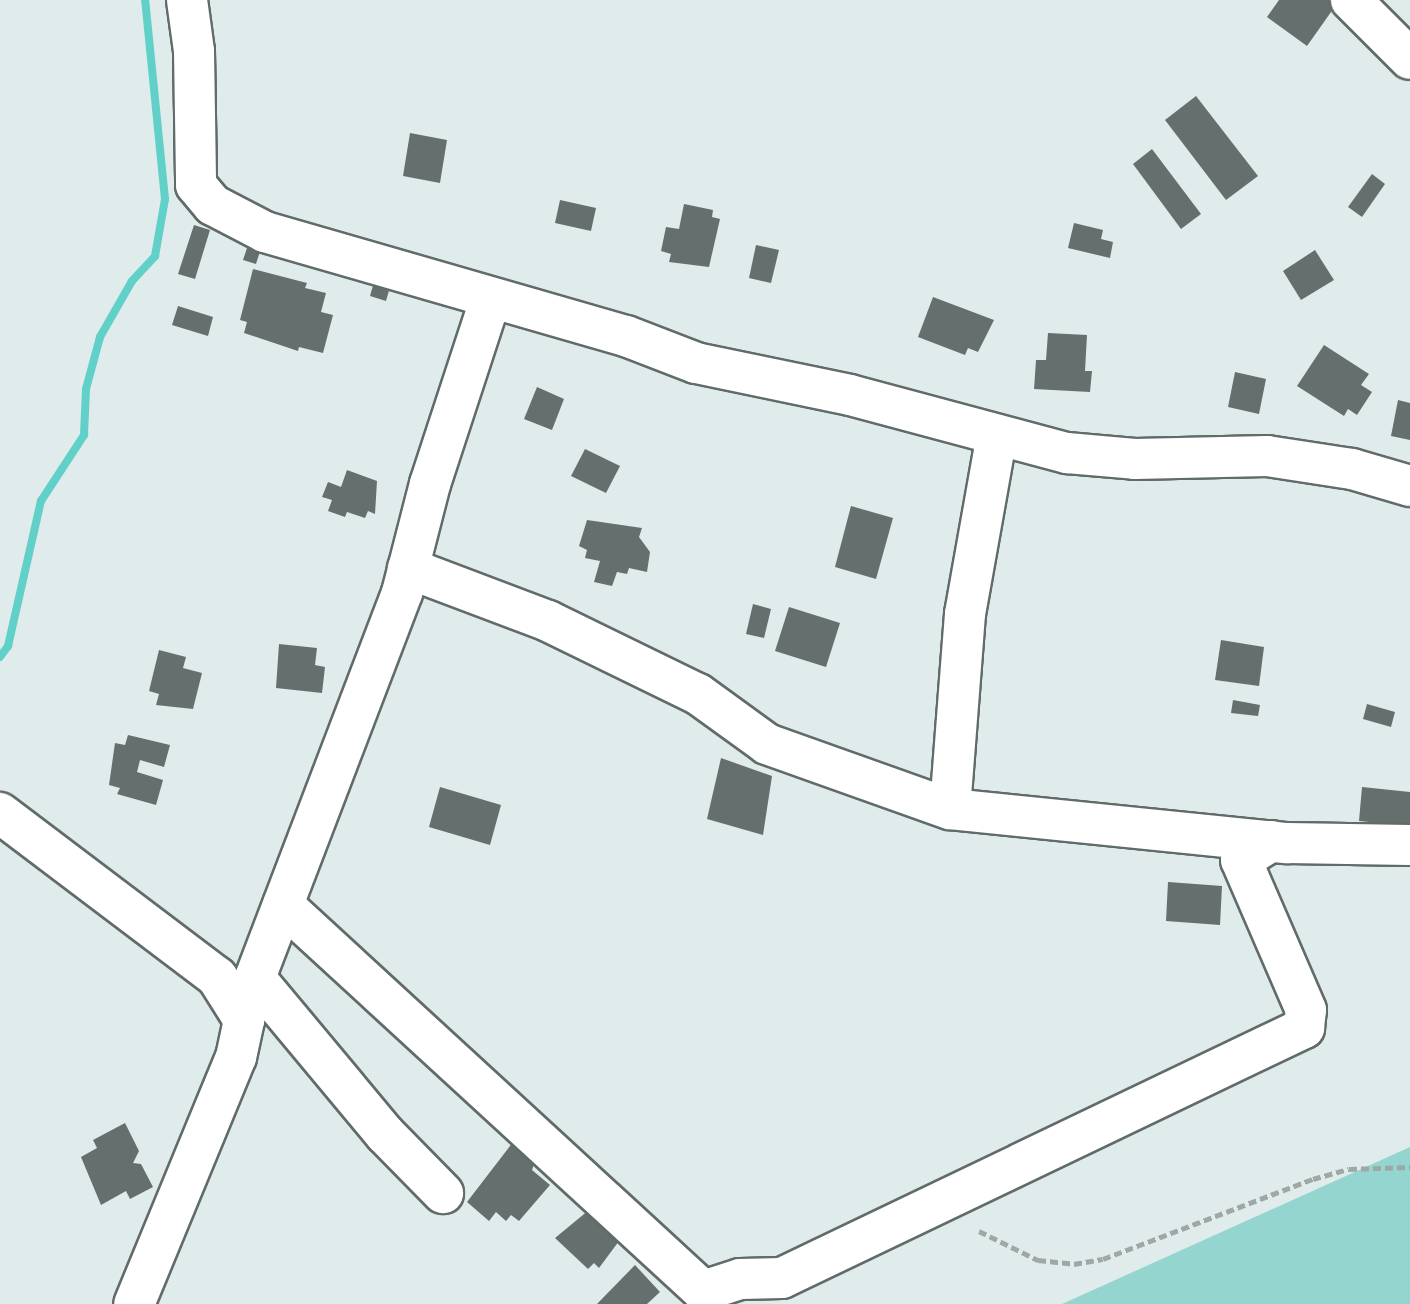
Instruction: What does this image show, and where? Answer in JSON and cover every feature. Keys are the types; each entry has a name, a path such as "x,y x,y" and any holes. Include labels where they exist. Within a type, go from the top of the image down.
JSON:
{"street":[{"path":"187,0 194,51 196,185 213,205 265,232 490,300 626,336 696,363 850,395 1067,453 1135,459 1267,456 1352,469 1410,486"},
{"path":"1351,0 1410,59"},
{"path":"134,1304 236,1057 255,978 408,568 490,300"},
{"path":"950,809 965,614 997,435"},
{"path":"408,568 548,621 698,694 767,744 950,809 1272,841 1410,845"},
{"path":"0,813 217,977 244,1020"},
{"path":"283,905 700,1298 740,1279 782,1278 1304,1028 1306,1010 1241,860 1272,841"},
{"path":"255,978 385,1134 443,1193"}],"path":[{"path":"979,1231 1028,1256 1074,1264 1103,1259 1313,1179 1363,1168 1410,1167"}],"shaded area":[{"path":"1410,1147 1410,1304 1062,1304"}],"building":[{"path":"1279,0 1329,0 1336,5 1307,46 1267,17"},
{"path":"1196,96 1258,176 1226,200 1165,120"},
{"path":"410,133 447,140 440,183 403,176"},
{"path":"1152,149 1201,214 1181,229 1133,164"},
{"path":"1372,174 1385,184 1362,217 1348,207"},
{"path":"560,200 596,208 591,231 555,223"},
{"path":"684,204 713,210 712,217 720,219 709,267 669,262 671,254 661,251 666,227 679,229"},
{"path":"1074,223 1103,230 1101,239 1113,242 1110,258 1068,248"},
{"path":"194,225 210,230 195,279 178,274"},
{"path":"250,239 263,242 256,264 243,260"},
{"path":"756,245 779,250 771,283 749,278"},
{"path":"1315,250 1334,280 1301,300 1283,271"},
{"path":"253,269 307,283 305,288 326,293 321,312 333,315 323,353 299,347 298,351 244,333 247,322 240,320"},
{"path":"376,275 392,280 386,301 370,296"},
{"path":"933,297 994,320 978,352 968,348 965,355 918,337"},
{"path":"178,306 213,317 208,336 172,325"},
{"path":"1048,333 1087,335 1085,371 1092,371 1090,392 1034,389 1036,360 1046,360"},
{"path":"1324,345 1369,374 1361,385 1372,392 1357,415 1348,409 1344,416 1297,386"},
{"path":"1235,372 1266,379 1259,414 1228,407"},
{"path":"537,387 564,399 552,430 524,419"},
{"path":"1398,400 1410,403 1410,440 1391,436"},
{"path":"585,449 620,466 606,493 571,476"},
{"path":"347,470 377,481 375,514 368,511 365,518 347,512 345,517 328,511 332,500 322,497 328,482 341,487"},
{"path":"851,506 893,518 876,579 835,567"},
{"path":"587,520 642,528 639,537 650,552 647,572 629,568 627,574 617,572 612,586 594,582 600,561 585,558 587,550 579,546"},
{"path":"753,604 771,609 764,638 746,634"},
{"path":"789,607 840,623 826,667 775,651"},
{"path":"1221,640 1264,647 1259,686 1215,680"},
{"path":"279,644 317,648 315,665 325,667 322,693 276,688"},
{"path":"159,650 186,657 183,668 202,673 193,709 156,705 159,694 149,691"},
{"path":"1233,700 1260,705 1258,716 1231,713"},
{"path":"1367,704 1395,712 1391,727 1363,719"},
{"path":"128,735 170,745 164,767 140,760 137,772 163,780 156,805 117,794 120,788 109,785 115,743 125,745"},
{"path":"721,758 772,776 763,835 707,819"},
{"path":"440,787 501,805 490,845 429,827"},
{"path":"1362,787 1410,792 1410,826 1359,821"},
{"path":"1168,882 1222,886 1220,925 1166,921"},
{"path":"125,1123 139,1151 133,1163 141,1164 153,1187 130,1199 126,1191 101,1205 81,1157 97,1148 93,1140"},
{"path":"513,1142 535,1162 532,1170 550,1185 519,1221 511,1215 506,1221 496,1212 489,1221 467,1202"},
{"path":"595,1205 625,1233 599,1268 594,1263 588,1269 555,1238"},
{"path":"635,1265 660,1292 647,1304 597,1304"}],"waterway":[{"path":"0,657 8,646 41,501 84,435 86,389 100,337 132,281 155,256 165,199 145,0"}]}
